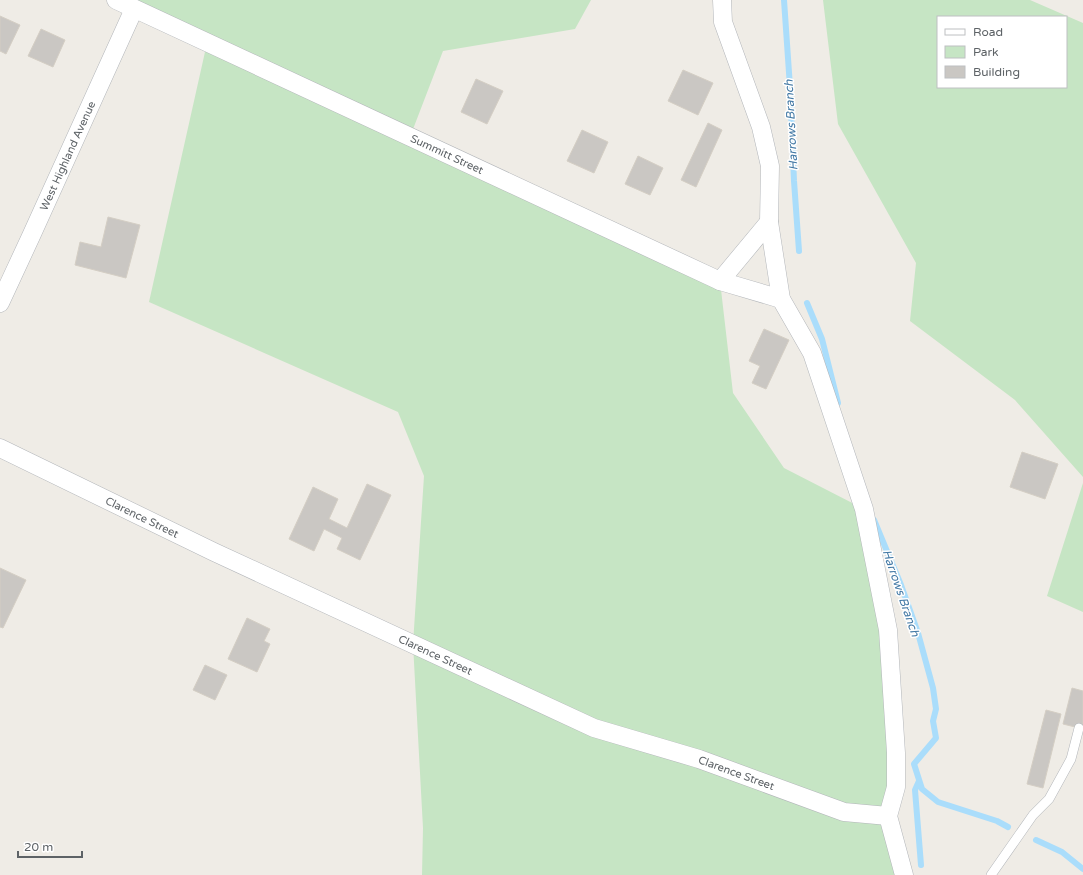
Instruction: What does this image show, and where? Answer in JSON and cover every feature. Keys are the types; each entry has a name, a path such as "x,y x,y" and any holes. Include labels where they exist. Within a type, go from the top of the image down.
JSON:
{"street":[{"name":"Summitt Street","path":"116,0 720,281 781,299"},
{"path":"722,0 723,22 761,127 770,166 769,222 781,299 812,353 864,509 888,630 896,753 896,787 888,816 904,875"},
{"name":"West Highland Avenue","path":"0,303 134,9"},
{"path":"720,281 769,222"},
{"name":"Clarence Street","path":"0,448 207,549 594,728 700,760 844,812 888,816"}],"lane":[{"path":"991,875 1034,815 1049,799 1071,759 1079,728"}],"green space":[{"path":"116,0 591,0 575,29 443,51 410,137 720,281 733,393 784,468 864,509 888,630 888,816 904,875 422,875 423,828 413,644 424,476 398,412 149,302 207,43"},
{"path":"823,0 1030,0 1067,16 937,16 937,88 1067,88 1067,16 1083,23 1083,477 1015,400 910,321 916,263 838,124"},
{"path":"1083,483 1083,612 1047,596"}],"building":[{"path":"0,16 20,25 6,54 0,51"},
{"path":"41,29 65,40 53,67 28,56"},
{"path":"683,70 713,83 698,115 668,101"},
{"path":"476,79 503,91 487,124 461,112"},
{"path":"708,123 722,130 696,187 681,180"},
{"path":"582,130 608,142 594,173 567,161"},
{"path":"638,156 663,168 650,195 625,184"},
{"path":"108,217 140,225 126,278 75,265 80,242 101,247"},
{"path":"764,329 789,340 766,389 752,383 760,366 749,361"},
{"path":"1022,452 1058,464 1045,499 1010,487"},
{"path":"367,484 391,495 360,560 337,549 342,538 324,529 314,551 289,539 313,487 338,499 329,519 347,528"},
{"path":"0,568 26,580 3,628 0,627"},
{"path":"247,618 270,629 264,641 270,644 257,672 228,659"},
{"path":"205,665 227,675 215,700 193,690"},
{"path":"1072,688 1083,691 1083,729 1063,724"},
{"path":"1046,710 1061,714 1043,788 1027,784"}],"waterway":[{"name":"Harrows Branch","path":"784,0 799,251"},
{"name":"Harrows Branch","path":"807,303 822,339 838,403"},
{"name":"Harrows Branch","path":"874,520 901,585 918,633 933,688 936,709 933,721 936,738 914,764 922,789 938,802 997,821 1008,827"},
{"path":"919,781 915,790 921,865"},
{"name":"Harrows Branch","path":"1036,840 1062,852 1083,869"}]}
